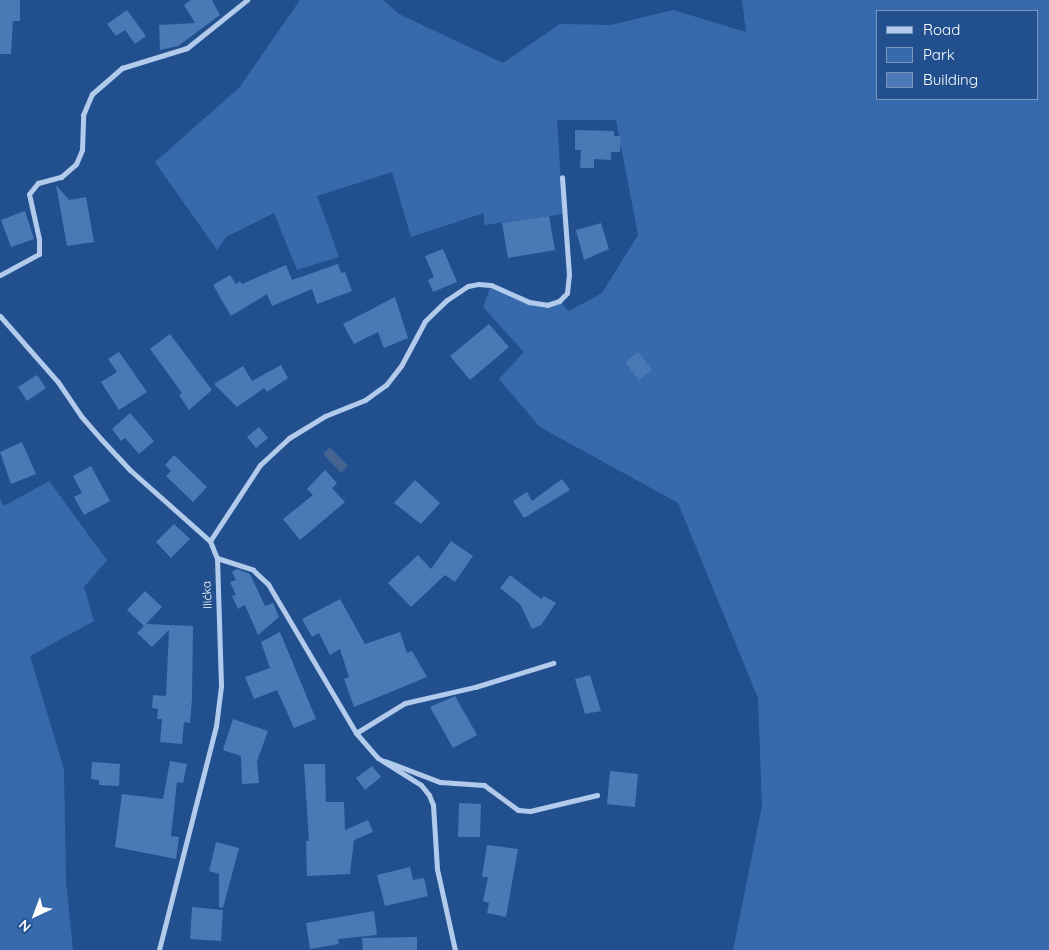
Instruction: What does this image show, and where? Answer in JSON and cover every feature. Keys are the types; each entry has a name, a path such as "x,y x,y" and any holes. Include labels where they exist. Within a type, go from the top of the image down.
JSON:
{"street":[{"path":"0,275 39,254 39,239 29,194 38,183 60,177 76,164 82,150 83,115 92,94 122,68 187,48 247,0"},
{"path":"210,541 260,465 289,438 325,416 365,400 386,385 401,366 425,321 447,300 468,286 478,284 491,285 529,302 547,305 560,301 567,293 569,276 562,177"},
{"name":"Ilićka","path":"0,316 58,382 80,416 101,440 130,470 210,541 217,558 221,670 216,726 159,950"},
{"path":"217,558 253,570 268,584 356,734 378,758 421,786 433,804 437,869 455,950"},
{"path":"356,734 405,702 475,687 553,663"},
{"path":"378,758 440,782 484,785 518,810 530,812 597,795"}],"green space":[{"path":"300,0 383,0 399,14 503,63 560,24 611,25 673,10 746,32 742,0 1049,0 1049,950 733,950 762,806 758,698 678,503 540,427 499,379 524,352 483,307 491,285 529,302 547,305 559,301 569,311 602,293 638,235 616,120 557,120 563,214 484,225 484,213 411,237 392,172 317,196 339,257 297,270 274,213 226,237 217,250 155,162 239,88"},
{"path":"49,481 107,560 84,587 94,621 30,656 64,769 66,881 73,950 0,950 0,499 4,506"}],"shaded area":[{"path":"330,447 348,466 341,473 323,454"}],"building":[{"path":"0,0 20,0 20,21 13,21 11,54 0,54"},
{"path":"191,0 212,0 220,15 178,46 160,50 159,25 195,23 184,5"},
{"path":"127,10 146,36 135,44 125,30 116,36 107,24"},
{"path":"575,130 614,131 614,136 621,136 620,152 611,152 611,160 594,159 594,168 580,168 581,150 575,150"},
{"path":"56,185 69,200 86,197 94,242 67,246"},
{"path":"25,211 34,239 11,247 1,220"},
{"path":"549,216 555,250 508,258 502,223"},
{"path":"601,223 609,249 584,260 576,230"},
{"path":"443,249 457,282 433,292 428,280 434,277 425,256"},
{"path":"338,264 341,273 345,272 352,291 317,304 312,289 272,306 267,294 231,316 213,285 230,275 236,284 240,281 242,284 286,265 292,280"},
{"path":"395,297 408,338 384,348 378,332 354,344 343,324"},
{"path":"489,324 509,347 470,380 450,356"},
{"path":"170,334 212,390 189,410 179,395 182,393 150,349"},
{"path":"119,352 147,392 119,410 101,382 117,372 108,359"},
{"path":"638,352 652,370 639,380 625,362"},
{"path":"281,365 288,378 267,392 264,388 237,407 214,384 243,366 252,381"},
{"path":"37,375 46,388 27,401 18,387"},
{"path":"130,413 154,441 139,454 125,438 121,441 112,429"},
{"path":"259,427 268,438 256,448 247,437"},
{"path":"22,442 36,474 11,484 0,452"},
{"path":"174,455 207,487 193,502 166,476 171,471 165,465"},
{"path":"91,466 110,501 84,515 74,497 82,493 73,476"},
{"path":"325,470 337,483 332,488 345,502 300,540 283,519 313,495 307,489"},
{"path":"562,479 570,490 524,518 513,501 527,492 532,501"},
{"path":"415,480 440,503 421,524 394,503"},
{"path":"174,524 190,539 171,558 156,542"},
{"path":"451,541 473,556 455,582 445,575 411,607 388,583 418,555 431,569"},
{"path":"237,569 250,574 265,606 273,603 279,617 258,635 245,605 238,609 232,596 236,595 230,582 236,580 232,572"},
{"path":"510,575 541,599 544,596 556,603 541,625 532,629 520,604 500,588"},
{"path":"145,591 162,607 144,626 127,610"},
{"path":"340,599 365,644 400,632 407,653 412,651 427,677 354,707 344,679 349,677 340,649 330,655 319,633 312,637 302,619"},
{"path":"146,624 193,626 190,723 184,722 182,744 160,742 162,719 157,719 158,709 152,708 153,695 166,696 169,630 152,647 137,633"},
{"path":"280,632 316,719 294,728 277,690 254,699 245,677 270,668 261,642"},
{"path":"590,675 601,711 585,714 575,679"},
{"path":"455,696 477,735 453,748 430,707"},
{"path":"233,719 268,731 257,761 259,783 242,784 241,756 223,750"},
{"path":"170,761 187,764 183,783 177,782 171,836 179,837 176,859 115,847 122,794 163,799"},
{"path":"92,762 120,764 119,786 99,785 99,780 91,779"},
{"path":"304,764 325,764 326,802 344,802 345,830 368,820 373,832 354,840 350,874 307,876 306,841 309,841"},
{"path":"372,766 381,777 365,790 356,778"},
{"path":"610,771 638,774 635,807 607,804"},
{"path":"459,803 481,804 480,837 458,837"},
{"path":"216,842 239,848 223,908 219,907 219,874 209,871"},
{"path":"487,845 518,849 506,917 487,913 489,903 483,901 488,877 482,877"},
{"path":"410,867 413,880 424,878 428,896 385,906 377,875"},
{"path":"192,907 223,910 221,941 190,939"},
{"path":"374,911 377,935 338,939 339,944 310,949 306,923"},
{"path":"417,937 417,950 363,950 362,938"}]}
